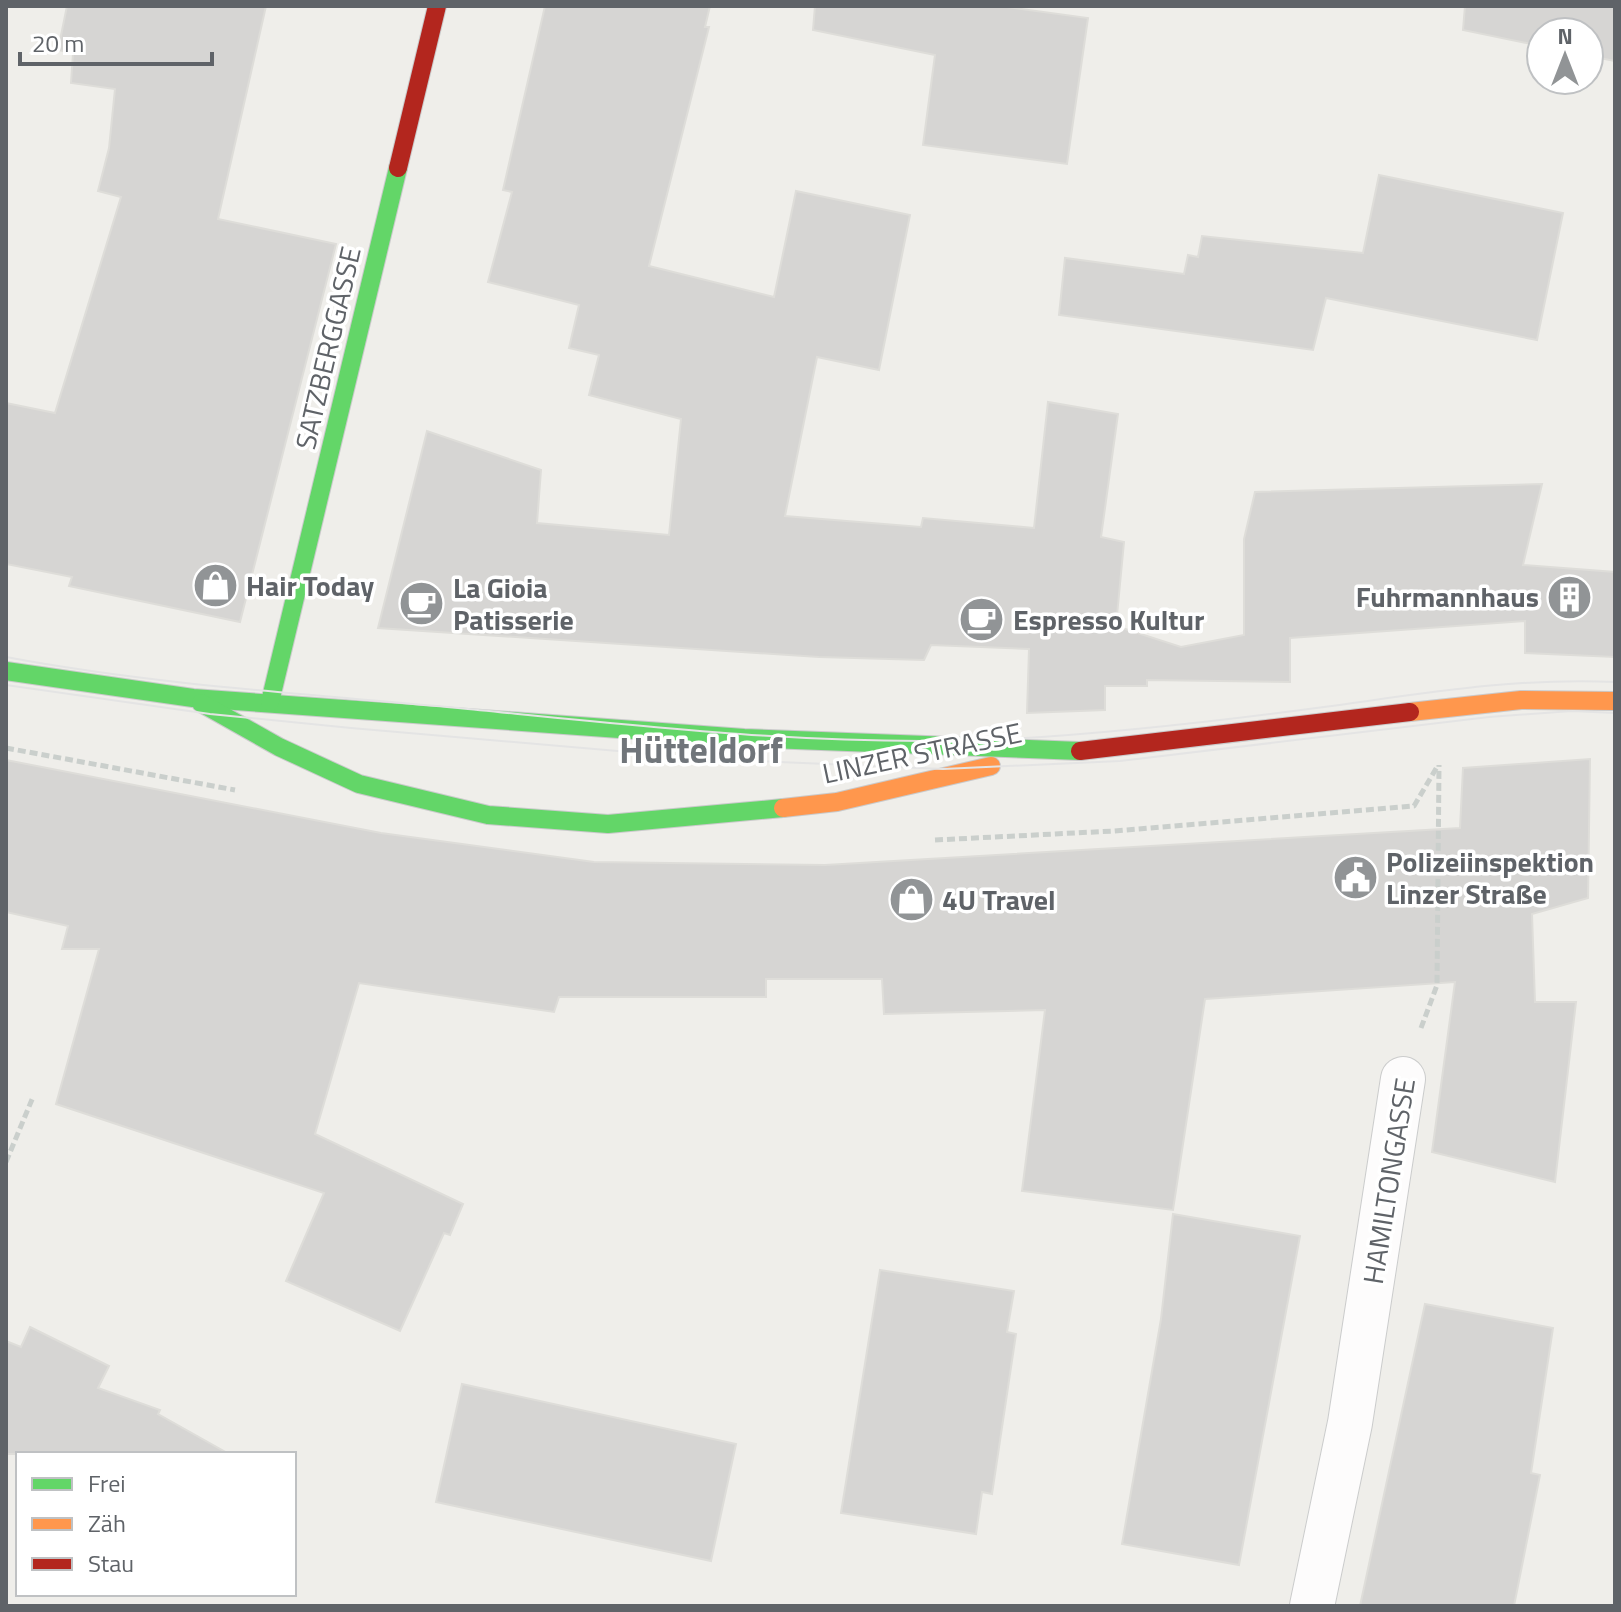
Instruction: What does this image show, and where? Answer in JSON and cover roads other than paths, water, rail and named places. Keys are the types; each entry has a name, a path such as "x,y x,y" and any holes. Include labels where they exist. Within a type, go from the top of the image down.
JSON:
{"main road":[{"name":"SATZBERGGASSE","path":"270,702 437,6"},
{"name":"LINZER STRASSE","path":"6,671 193,698 760,739 1065,752"},
{"name":"LINZER STRASSE","path":"193,698 279,747 359,784 488,815 608,824 837,802 974,769 1065,752 1158,745 1521,700 1615,701"}],"street":[{"name":"HAMILTONGASSE","path":"1312,1606 1350,1423 1403,1079"}],"tram line":[{"path":"6,657 118,675 232,688 733,734 871,740 1009,739 1088,733 1245,717 1469,688 1542,682 1615,682"},
{"path":"6,685 210,714 351,728 710,759 943,769 1120,761 1489,717 1572,711 1615,713"}],"place":[{"name":"Hair Today","path":"215,586"},
{"name":"Fuhrmannhaus","path":"1570,597"},
{"name":"La Gioia Patisserie","path":"422,604"},
{"name":"Espresso Kultur","path":"982,620"},
{"name":"Polizeiinspektion Linzer Straße","path":"1355,878"},
{"name":"4U Travel","path":"911,900"}],"district":[{"name":"Hütteldorf","path":"701,750"}]}
